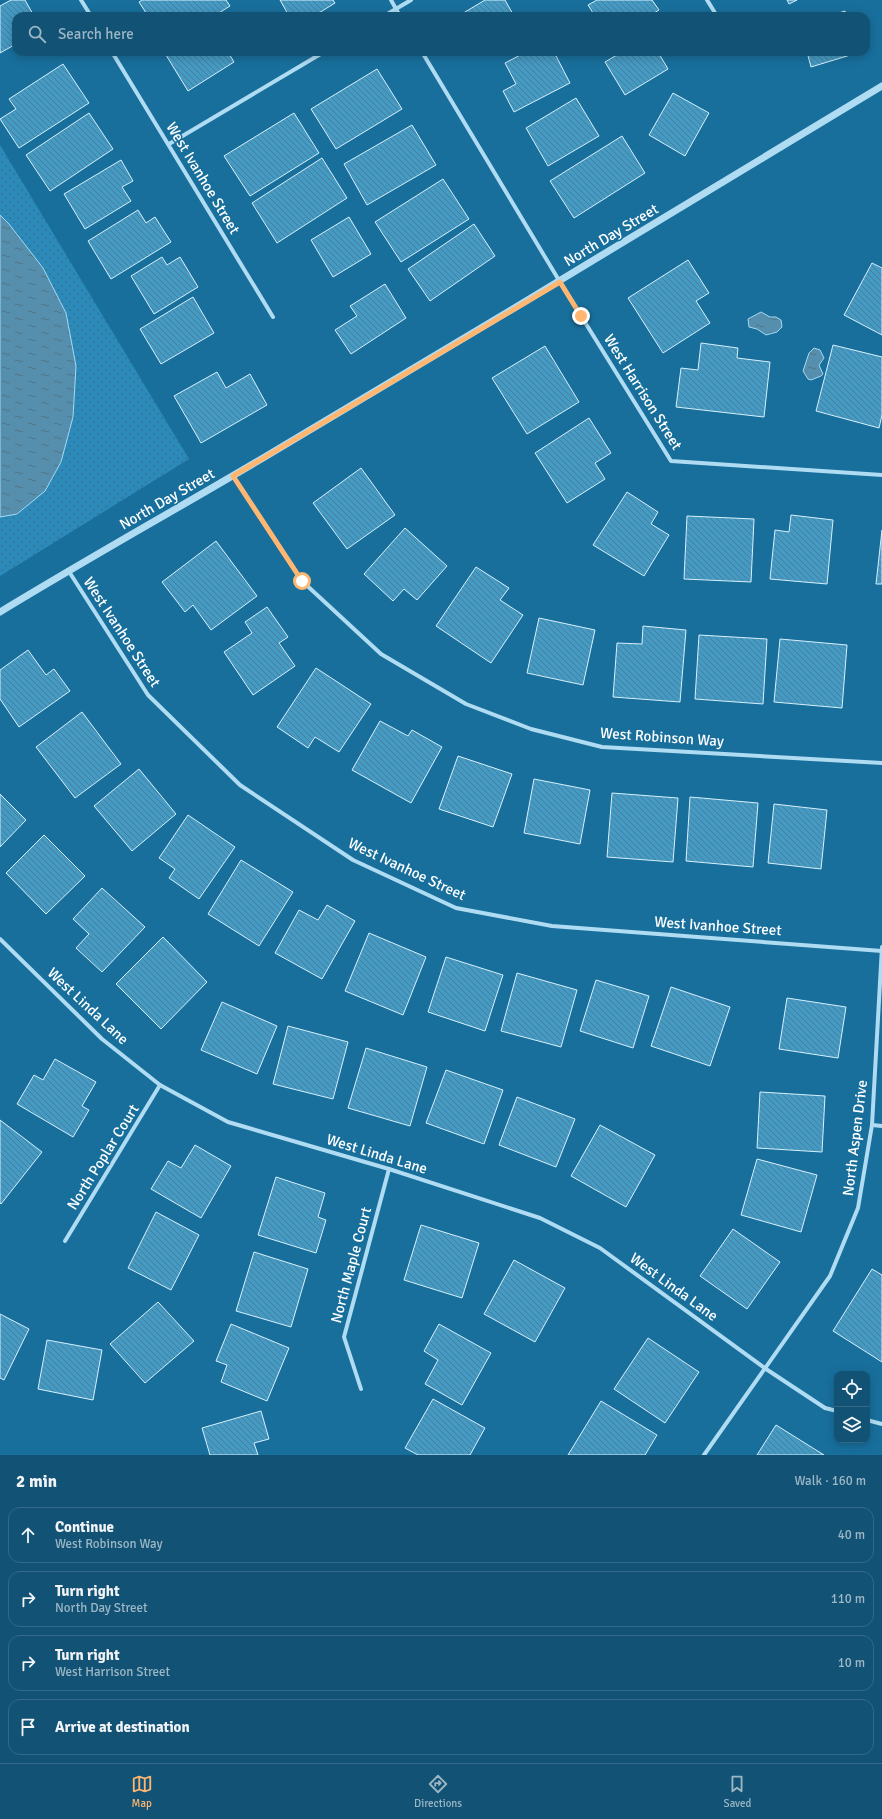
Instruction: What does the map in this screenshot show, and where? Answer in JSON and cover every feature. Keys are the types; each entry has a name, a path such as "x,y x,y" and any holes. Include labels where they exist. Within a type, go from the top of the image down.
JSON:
{"street":[{"path":"81,0 88,12"},
{"path":"391,0 398,12"},
{"path":"391,12 411,0"},
{"path":"707,0 714,12"},
{"name":"West Ivanhoe Street","path":"114,56 273,317"},
{"path":"168,144 317,56"},
{"name":"West Harrison Street","path":"424,56 560,282 671,461 882,475"},
{"name":"North Day Street","path":"0,612 68,570 233,476 560,282 882,86"},
{"name":"West Robinson Way","path":"233,476 302,581 380,654 466,704 531,729 602,746 882,763"},
{"name":"West Ivanhoe Street","path":"68,570 148,695 240,785 353,860 456,908 552,926 882,950"},
{"name":"West Linda Lane","path":"0,939 102,1039 160,1085 228,1122 389,1169 540,1218 600,1248 766,1369 825,1408 834,1410"},
{"name":"North Aspen Drive","path":"704,1455 830,1276 858,1208 872,1125 882,947"},
{"name":"North Poplar Court","path":"65,1241 160,1085"},
{"path":"872,1125 882,1126"},
{"name":"North Maple Court","path":"361,1389 344,1337 389,1169"},
{"path":"870,1421 882,1424"}],"shaded area":[{"path":"0,145 189,459 0,576"}],"water":[{"path":"0,215 9,224 43,268 66,313 76,366 73,417 61,462 45,491 17,514 0,517"},
{"path":"761,312 770,317 776,317 781,320 782,327 777,332 766,335 757,329 749,327 748,319"},
{"path":"814,348 820,350 824,358 819,365 823,374 811,380 808,379 803,371 809,353"}],"building":[{"path":"11,0 25,0 32,12 12,12 12,46 0,53 0,6"},
{"path":"142,0 226,0 230,6 220,12 145,12 139,2"},
{"path":"280,0 333,0 335,3 320,12 287,12"},
{"path":"485,0 505,0 512,12 465,12"},
{"path":"597,0 652,0 659,10 656,12 592,12 588,5"},
{"path":"787,0 797,0 789,4"},
{"path":"167,56 230,56 234,62 188,91"},
{"path":"518,56 556,56 570,83 514,112 503,91 516,84 505,63"},
{"path":"615,56 660,56 668,69 625,95 605,62"},
{"path":"808,56 847,56 811,67"},
{"path":"63,64 89,103 19,148 0,119 16,109 9,99"},
{"path":"377,69 402,109 336,149 311,109"},
{"path":"673,93 709,113 685,156 649,135"},
{"path":"576,98 599,136 548,166 526,128"},
{"path":"89,113 113,149 50,191 26,155"},
{"path":"294,113 319,153 250,196 224,156"},
{"path":"412,125 436,165 367,205 344,164"},
{"path":"622,136 645,173 574,218 550,181"},
{"path":"322,158 347,198 277,243 252,203"},
{"path":"121,160 133,181 122,187 131,201 85,229 64,194"},
{"path":"443,179 469,219 401,262 375,222"},
{"path":"138,210 146,223 155,217 171,242 111,279 88,241"},
{"path":"349,217 371,254 333,277 311,240"},
{"path":"474,224 495,256 430,301 408,269"},
{"path":"162,257 167,265 180,257 198,287 154,314 131,276"},
{"path":"688,260 709,293 696,301 710,323 663,353 628,298"},
{"path":"872,263 882,268 882,335 844,315"},
{"path":"385,284 406,318 351,354 335,330 357,316 350,306"},
{"path":"193,297 214,333 161,364 140,329"},
{"path":"701,343 738,348 737,358 770,362 764,417 676,407 681,368 698,370"},
{"path":"833,345 882,357 882,415 879,428 816,411"},
{"path":"545,346 579,402 527,434 492,378"},
{"path":"217,372 226,388 250,374 267,405 201,443 174,396"},
{"path":"589,418 611,453 595,463 605,479 567,503 535,453"},
{"path":"361,468 395,515 347,549 313,503"},
{"path":"627,492 658,512 651,524 669,535 644,576 593,545"},
{"path":"791,515 833,520 827,584 770,579 775,530 789,532"},
{"path":"687,516 754,519 751,582 684,579"},
{"path":"405,528 447,566 417,600 404,589 393,601 364,574"},
{"path":"882,530 882,584 876,584"},
{"path":"216,541 257,596 211,630 193,605 185,612 162,582"},
{"path":"476,567 509,588 500,600 523,615 491,663 436,626"},
{"path":"267,607 288,637 279,643 295,666 253,695 224,652 252,633 245,622"},
{"path":"539,618 595,630 583,685 527,673"},
{"path":"643,626 686,630 680,702 613,697 617,643 642,644"},
{"path":"699,635 767,639 763,704 695,699"},
{"path":"780,639 847,645 842,708 774,702"},
{"path":"28,650 46,675 54,669 70,691 19,727 0,699 0,670"},
{"path":"316,668 371,704 339,752 315,737 308,748 277,727"},
{"path":"82,712 121,764 75,798 36,747"},
{"path":"380,721 408,736 412,730 442,747 411,803 352,770"},
{"path":"458,756 512,774 493,827 439,809"},
{"path":"139,769 176,814 132,851 94,806"},
{"path":"534,779 590,790 580,844 524,833"},
{"path":"612,793 678,798 673,862 607,857"},
{"path":"0,794 26,820 0,847"},
{"path":"690,797 758,803 753,867 686,861"},
{"path":"774,804 827,810 821,869 768,863"},
{"path":"188,815 235,847 199,899 169,878 175,869 159,858"},
{"path":"44,835 85,876 46,914 6,873"},
{"path":"241,860 293,892 259,946 208,914"},
{"path":"102,888 145,927 102,972 76,948 89,934 73,919"},
{"path":"327,905 355,921 322,979 275,953 299,910 318,920"},
{"path":"369,933 426,957 403,1015 345,991"},
{"path":"163,937 207,982 161,1029 116,984"},
{"path":"446,957 503,975 485,1031 428,1012"},
{"path":"517,973 577,990 561,1047 501,1031"},
{"path":"596,980 649,996 633,1048 580,1031"},
{"path":"671,987 730,1007 710,1066 651,1046"},
{"path":"787,998 846,1007 838,1058 779,1049"},
{"path":"222,1002 277,1026 257,1074 201,1050"},
{"path":"288,1026 348,1042 333,1099 273,1084"},
{"path":"366,1048 427,1067 410,1126 348,1108"},
{"path":"55,1059 96,1082 82,1106 89,1110 73,1137 17,1104 34,1075 43,1080"},
{"path":"446,1070 503,1090 484,1144 426,1123"},
{"path":"760,1092 825,1096 822,1152 757,1148"},
{"path":"517,1097 575,1119 556,1167 499,1145"},
{"path":"0,1120 42,1152 1,1204 0,1203"},
{"path":"600,1125 655,1155 626,1207 571,1176"},
{"path":"195,1145 231,1166 201,1218 151,1189 168,1161 181,1168"},
{"path":"757,1159 817,1175 801,1232 741,1215"},
{"path":"276,1177 325,1193 318,1217 326,1220 316,1253 258,1235"},
{"path":"156,1212 199,1235 171,1290 128,1268"},
{"path":"421,1225 479,1243 462,1298 404,1280"},
{"path":"733,1229 780,1262 747,1309 700,1276"},
{"path":"254,1252 308,1269 291,1327 236,1311"},
{"path":"514,1260 565,1288 535,1342 484,1314"},
{"path":"872,1269 882,1275 882,1362 833,1331"},
{"path":"158,1302 194,1341 145,1383 110,1344"},
{"path":"0,1314 29,1329 4,1380 0,1378"},
{"path":"231,1324 289,1348 267,1401 221,1382 227,1365 216,1361"},
{"path":"439,1324 491,1353 462,1405 425,1384 438,1360 424,1351"},
{"path":"648,1338 699,1372 665,1423 614,1389"},
{"path":"47,1340 102,1350 93,1400 38,1389"},
{"path":"433,1399 485,1428 470,1455 418,1455 405,1448"},
{"path":"601,1401 657,1435 645,1455 568,1455"},
{"path":"261,1411 269,1439 254,1443 258,1455 210,1455 202,1428"},
{"path":"776,1425 824,1455 757,1455"}],"route":[{"path":"302,581 233,476 560,282 581,316"}]}
